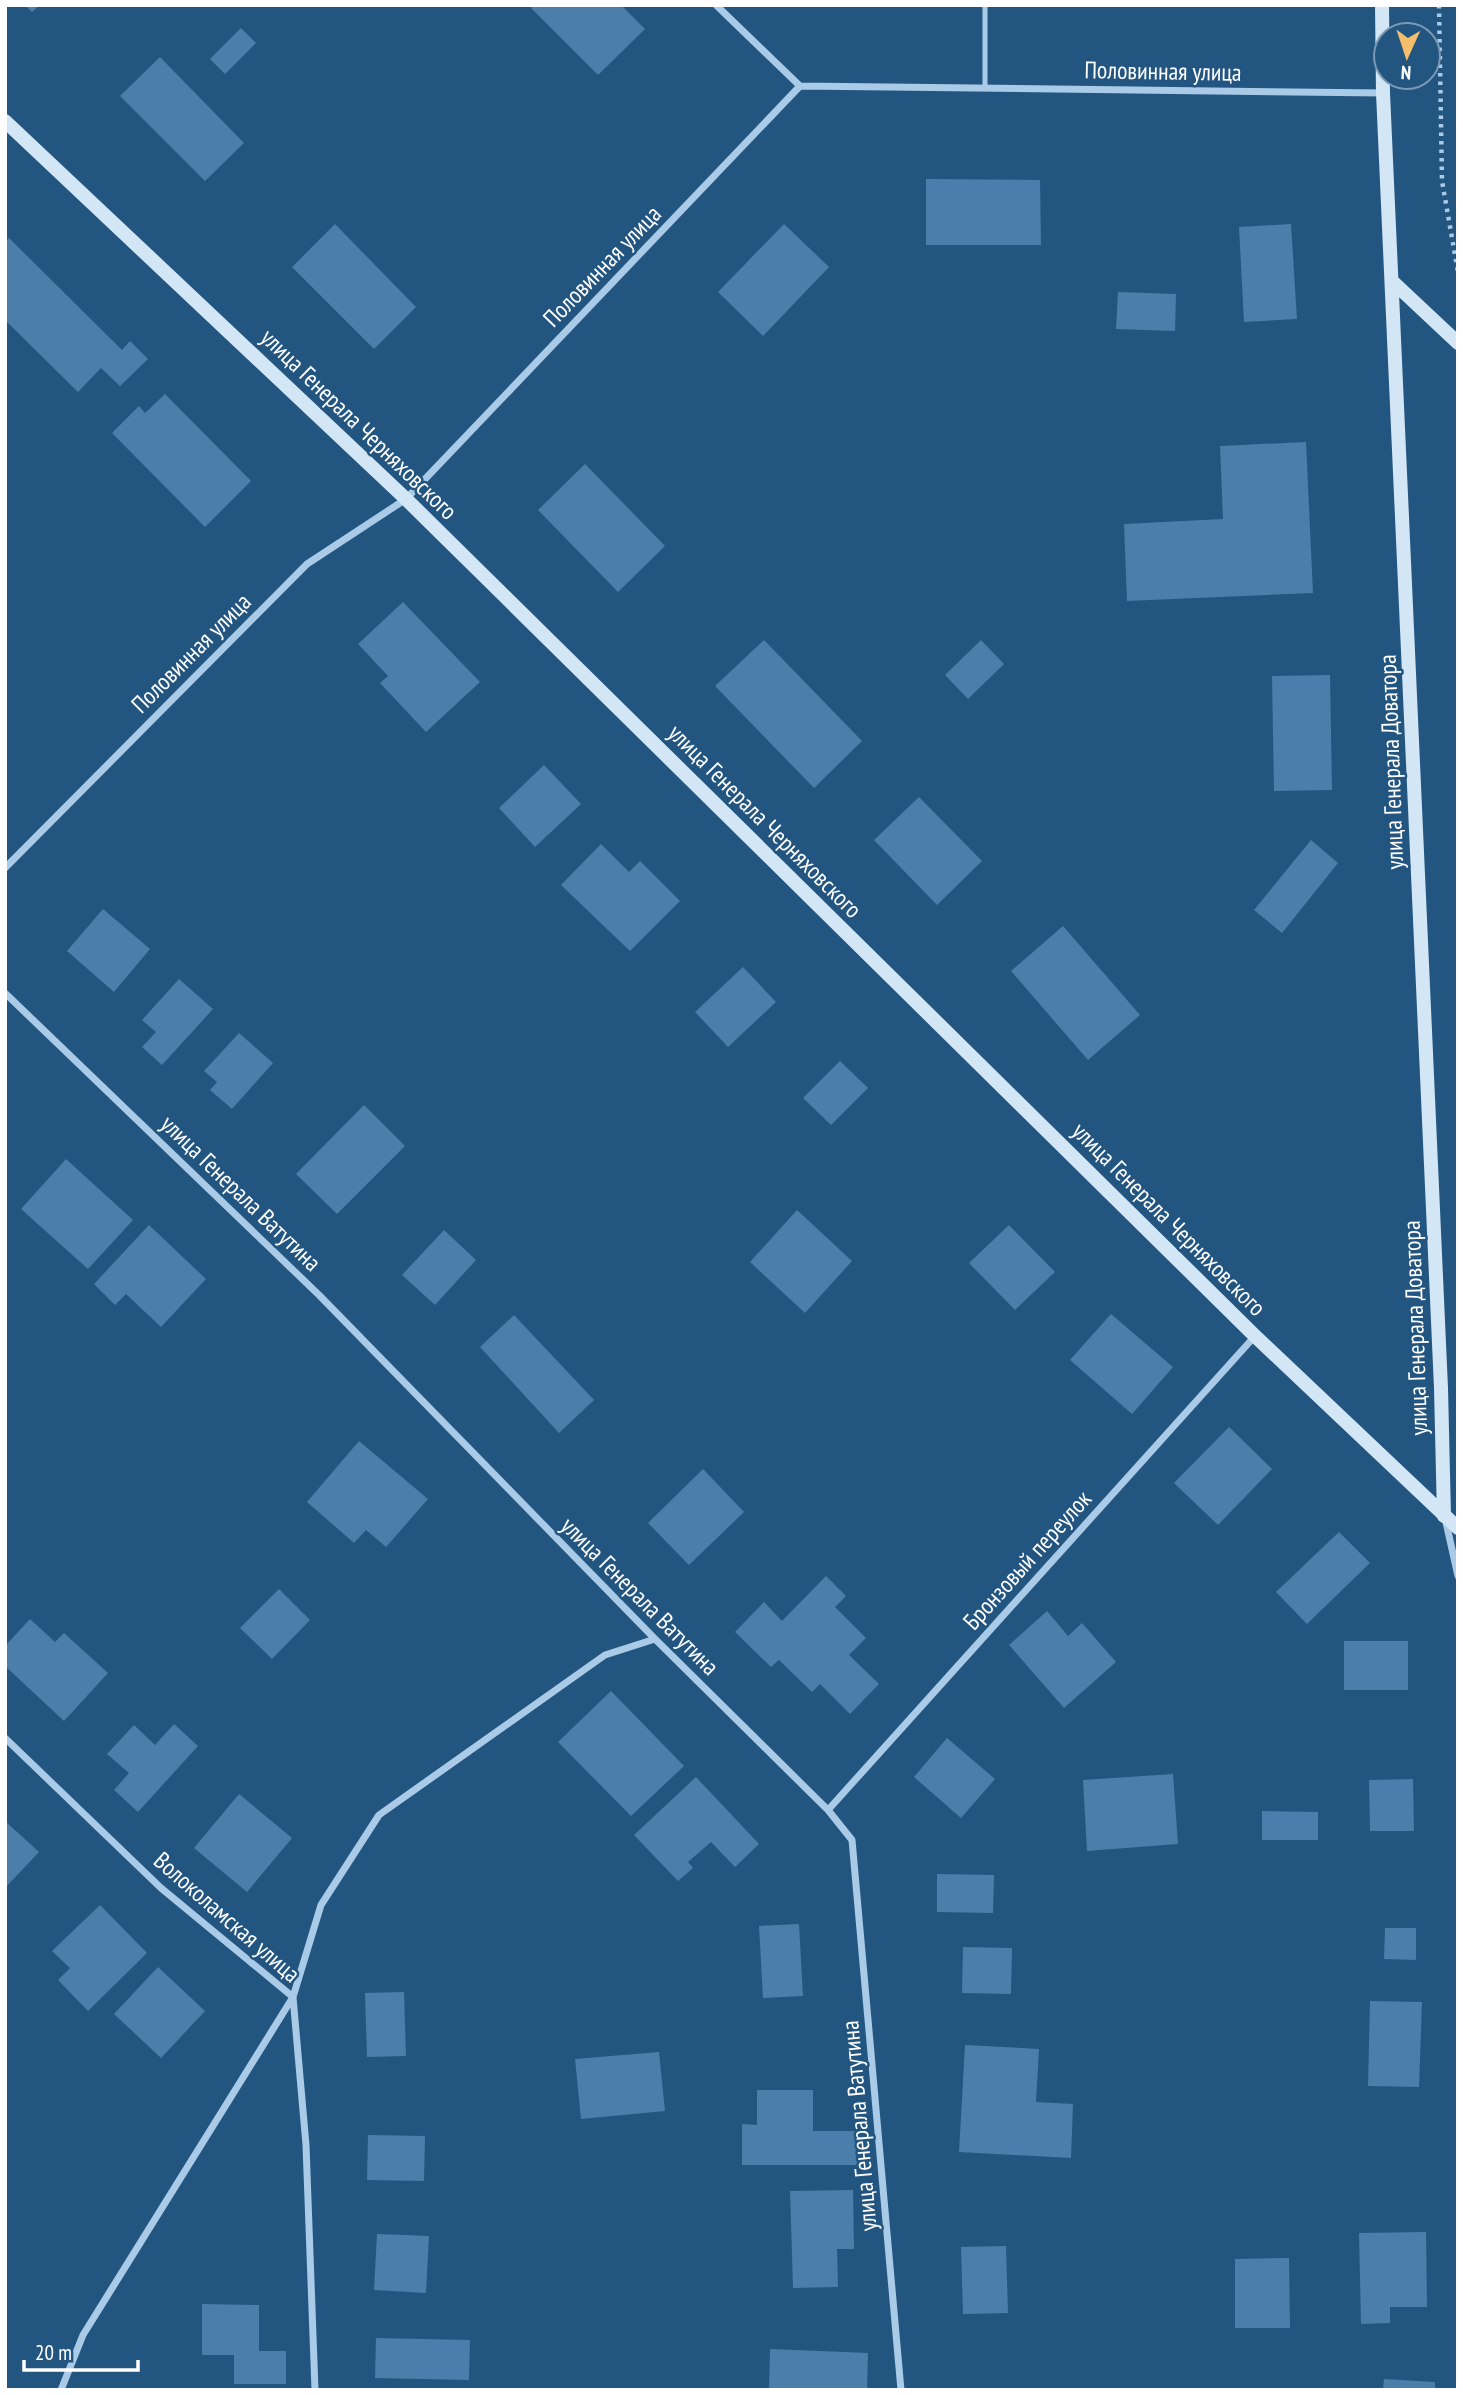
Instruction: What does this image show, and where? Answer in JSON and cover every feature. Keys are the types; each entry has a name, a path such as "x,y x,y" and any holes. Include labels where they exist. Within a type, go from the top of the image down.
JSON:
{"street":[{"path":"716,5 800,86"},
{"name":"улица Генерала Доватора","path":"1382,5 1383,93 1441,1388 1444,1516"},
{"name":"Половинная улица","path":"5,868 307,564 407,499 800,86 1383,93"},
{"name":"улица Генерала Черняховского","path":"5,121 407,499 1255,1336 1458,1528"},
{"path":"1393,282 1458,343"},
{"name":"улица Генерала Ватутина","path":"5,993 319,1295 654,1639 828,1810 852,1840 901,2390"},
{"name":"Бронзовый переулок","path":"828,1810 1255,1336"},
{"path":"1444,1516 1458,1576"},
{"path":"61,2390 83,2335 293,1997 321,1905 379,1815 605,1655 654,1639"},
{"name":"Волоколамская улица","path":"5,1738 161,1888 293,1997 306,2145 315,2390"}],"lane":[{"path":"985,5 985,88"}],"path":[{"path":"1439,5 1442,181 1458,272"}],"building":[{"path":"25,5 40,5 32,12"},
{"path":"534,5 621,5 645,29 598,75 531,8"},
{"path":"241,28 256,43 225,74 210,59"},
{"path":"160,57 244,143 205,181 120,96"},
{"path":"926,179 1040,180 1041,245 926,245"},
{"path":"335,224 416,307 374,349 292,267"},
{"path":"784,224 829,267 763,336 718,292"},
{"path":"1291,224 1297,319 1244,322 1239,227"},
{"path":"9,238 122,350 130,341 148,359 120,386 101,368 78,392 5,320 5,242"},
{"path":"1118,292 1176,294 1175,331 1116,329"},
{"path":"165,394 251,481 205,527 112,433 139,406 145,413"},
{"path":"1306,442 1313,593 1127,601 1124,524 1223,519 1220,446"},
{"path":"585,464 665,546 618,592 538,510"},
{"path":"403,602 480,682 426,732 380,683 388,676 358,644"},
{"path":"764,640 862,741 814,788 715,686"},
{"path":"981,640 1004,664 968,699 945,675"},
{"path":"1330,675 1332,790 1274,791 1272,676"},
{"path":"544,765 581,804 535,847 499,808"},
{"path":"919,797 982,861 937,905 874,840"},
{"path":"1311,840 1338,863 1282,933 1254,910"},
{"path":"601,844 629,872 640,861 680,901 630,951 561,885"},
{"path":"103,909 150,949 114,992 67,951"},
{"path":"1063,926 1140,1015 1088,1060 1011,971"},
{"path":"743,967 776,1002 728,1047 695,1012"},
{"path":"179,979 213,1009 162,1065 142,1047 156,1032 142,1020"},
{"path":"239,1033 273,1063 232,1109 210,1090 217,1082 204,1071"},
{"path":"840,1061 868,1088 831,1125 803,1098"},
{"path":"364,1105 405,1146 337,1214 296,1174"},
{"path":"66,1159 133,1220 88,1269 21,1209"},
{"path":"797,1210 852,1261 805,1313 750,1262"},
{"path":"149,1225 206,1279 161,1327 126,1294 115,1305 94,1284"},
{"path":"1009,1225 1055,1272 1015,1310 969,1263"},
{"path":"444,1230 476,1260 435,1305 402,1275"},
{"path":"1111,1314 1173,1367 1132,1414 1070,1360"},
{"path":"514,1315 594,1400 559,1433 480,1347"},
{"path":"1229,1427 1272,1469 1218,1525 1174,1483"},
{"path":"359,1441 428,1499 386,1547 366,1530 354,1543 307,1502"},
{"path":"703,1469 744,1512 689,1565 648,1523"},
{"path":"1339,1532 1370,1563 1307,1624 1276,1592"},
{"path":"826,1576 846,1596 835,1607 866,1638 849,1655 879,1684 850,1714 820,1684 812,1692 779,1660 771,1667 735,1632 764,1602 782,1621"},
{"path":"279,1589 310,1620 272,1659 240,1628"},
{"path":"1047,1611 1068,1636 1082,1623 1116,1662 1064,1708 1009,1645"},
{"path":"30,1619 55,1642 64,1633 108,1673 64,1721 5,1666 5,1646"},
{"path":"1344,1641 1408,1641 1408,1690 1344,1690"},
{"path":"611,1691 684,1766 631,1816 558,1742"},
{"path":"174,1724 198,1746 138,1812 114,1790 129,1773 107,1754 134,1725 155,1745"},
{"path":"947,1738 995,1779 961,1818 914,1777"},
{"path":"1173,1774 1178,1844 1087,1851 1083,1780"},
{"path":"696,1777 759,1844 735,1867 711,1842 688,1862 693,1868 678,1881 634,1835"},
{"path":"1413,1779 1414,1831 1370,1831 1369,1780"},
{"path":"239,1794 292,1838 247,1892 194,1848"},
{"path":"1262,1811 1318,1812 1318,1840 1262,1840"},
{"path":"5,1821 39,1852 5,1888"},
{"path":"937,1874 994,1875 993,1913 937,1912"},
{"path":"100,1905 147,1953 88,2011 58,1980 70,1968 52,1951"},
{"path":"799,1924 803,1996 763,1998 759,1926"},
{"path":"1385,1928 1416,1928 1416,1960 1384,1959"},
{"path":"963,1947 1012,1948 1011,1994 962,1993"},
{"path":"158,1967 205,2011 161,2058 114,2014"},
{"path":"404,1992 406,2056 367,2057 365,1993"},
{"path":"1370,2001 1422,2002 1419,2087 1368,2086"},
{"path":"965,2045 1039,2049 1036,2102 1073,2104 1071,2158 959,2152"},
{"path":"659,2052 665,2111 581,2119 575,2059"},
{"path":"757,2090 813,2090 813,2131 863,2131 863,2165 742,2165 742,2124 757,2125"},
{"path":"368,2135 425,2136 424,2181 367,2180"},
{"path":"853,2190 854,2249 837,2249 838,2287 793,2288 790,2191"},
{"path":"1426,2232 1427,2307 1390,2307 1390,2323 1361,2324 1359,2233"},
{"path":"377,2234 429,2236 426,2293 374,2290"},
{"path":"1006,2246 1008,2313 963,2314 961,2247"},
{"path":"1289,2258 1290,2328 1235,2328 1235,2259"},
{"path":"202,2304 259,2305 259,2351 286,2351 286,2384 234,2384 234,2355 202,2355"},
{"path":"376,2338 470,2340 469,2380 375,2378"},
{"path":"770,2349 868,2353 867,2390 769,2390"},
{"path":"1384,2379 1435,2382 1435,2390 1383,2390"}]}
